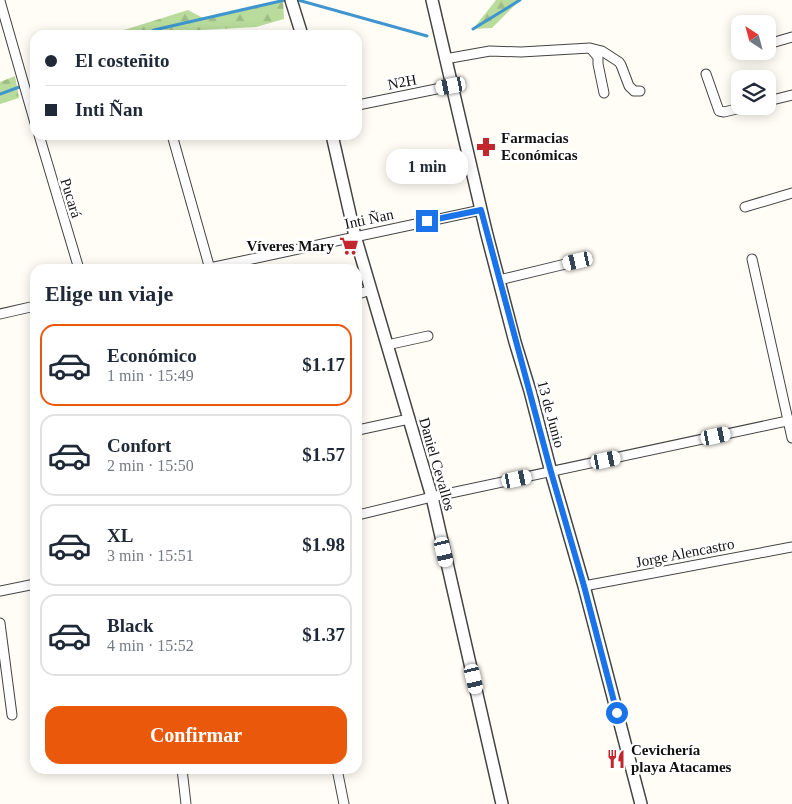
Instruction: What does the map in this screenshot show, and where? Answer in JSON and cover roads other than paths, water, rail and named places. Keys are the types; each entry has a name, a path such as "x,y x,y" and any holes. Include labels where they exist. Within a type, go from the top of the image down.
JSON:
{"street":[{"path":"291,0 300,30"},
{"name":"13 de Junio","path":"432,0 481,210 515,342 584,586 641,804"},
{"path":"0,1 30,106"},
{"path":"776,42 792,37"},
{"path":"445,59 490,51 521,52 590,48 602,51 614,58 621,65 629,86 634,91 640,91"},
{"path":"590,48 598,57 604,92"},
{"path":"706,74 720,111 731,110"},
{"name":"N2H","path":"362,104 451,86"},
{"path":"776,99 792,94"},
{"name":"Pucará","path":"40,140 78,264"},
{"path":"173,140 207,264"},
{"name":"Daniel Cevallos","path":"333,140 355,236 432,497 502,804"},
{"path":"745,207 792,193"},
{"name":"Inti Ñan","path":"226,264 481,210"},
{"path":"752,259 791,420 792,438"},
{"path":"499,280 578,261"},
{"path":"362,293 371,290"},
{"path":"0,314 30,307"},
{"path":"387,345 428,336"},
{"path":"362,429 409,419"},
{"path":"362,513 791,420"},
{"name":"Jorge Alencastro","path":"584,586 792,547"},
{"path":"0,591 30,585"},
{"path":"0,623 12,715"},
{"path":"183,774 186,804"},
{"path":"338,774 344,804"}],"waterway":[{"path":"154,30 285,0"},
{"path":"298,0 427,36"},
{"path":"473,29 520,0"},
{"path":"0,94 22,86"}],"place":[{"name":"Farmacias Económicas","path":"486,147"},
{"name":"Víveres Mary","path":"349,246"},
{"name":"Cevichería playa Atacames","path":"616,759"}]}
